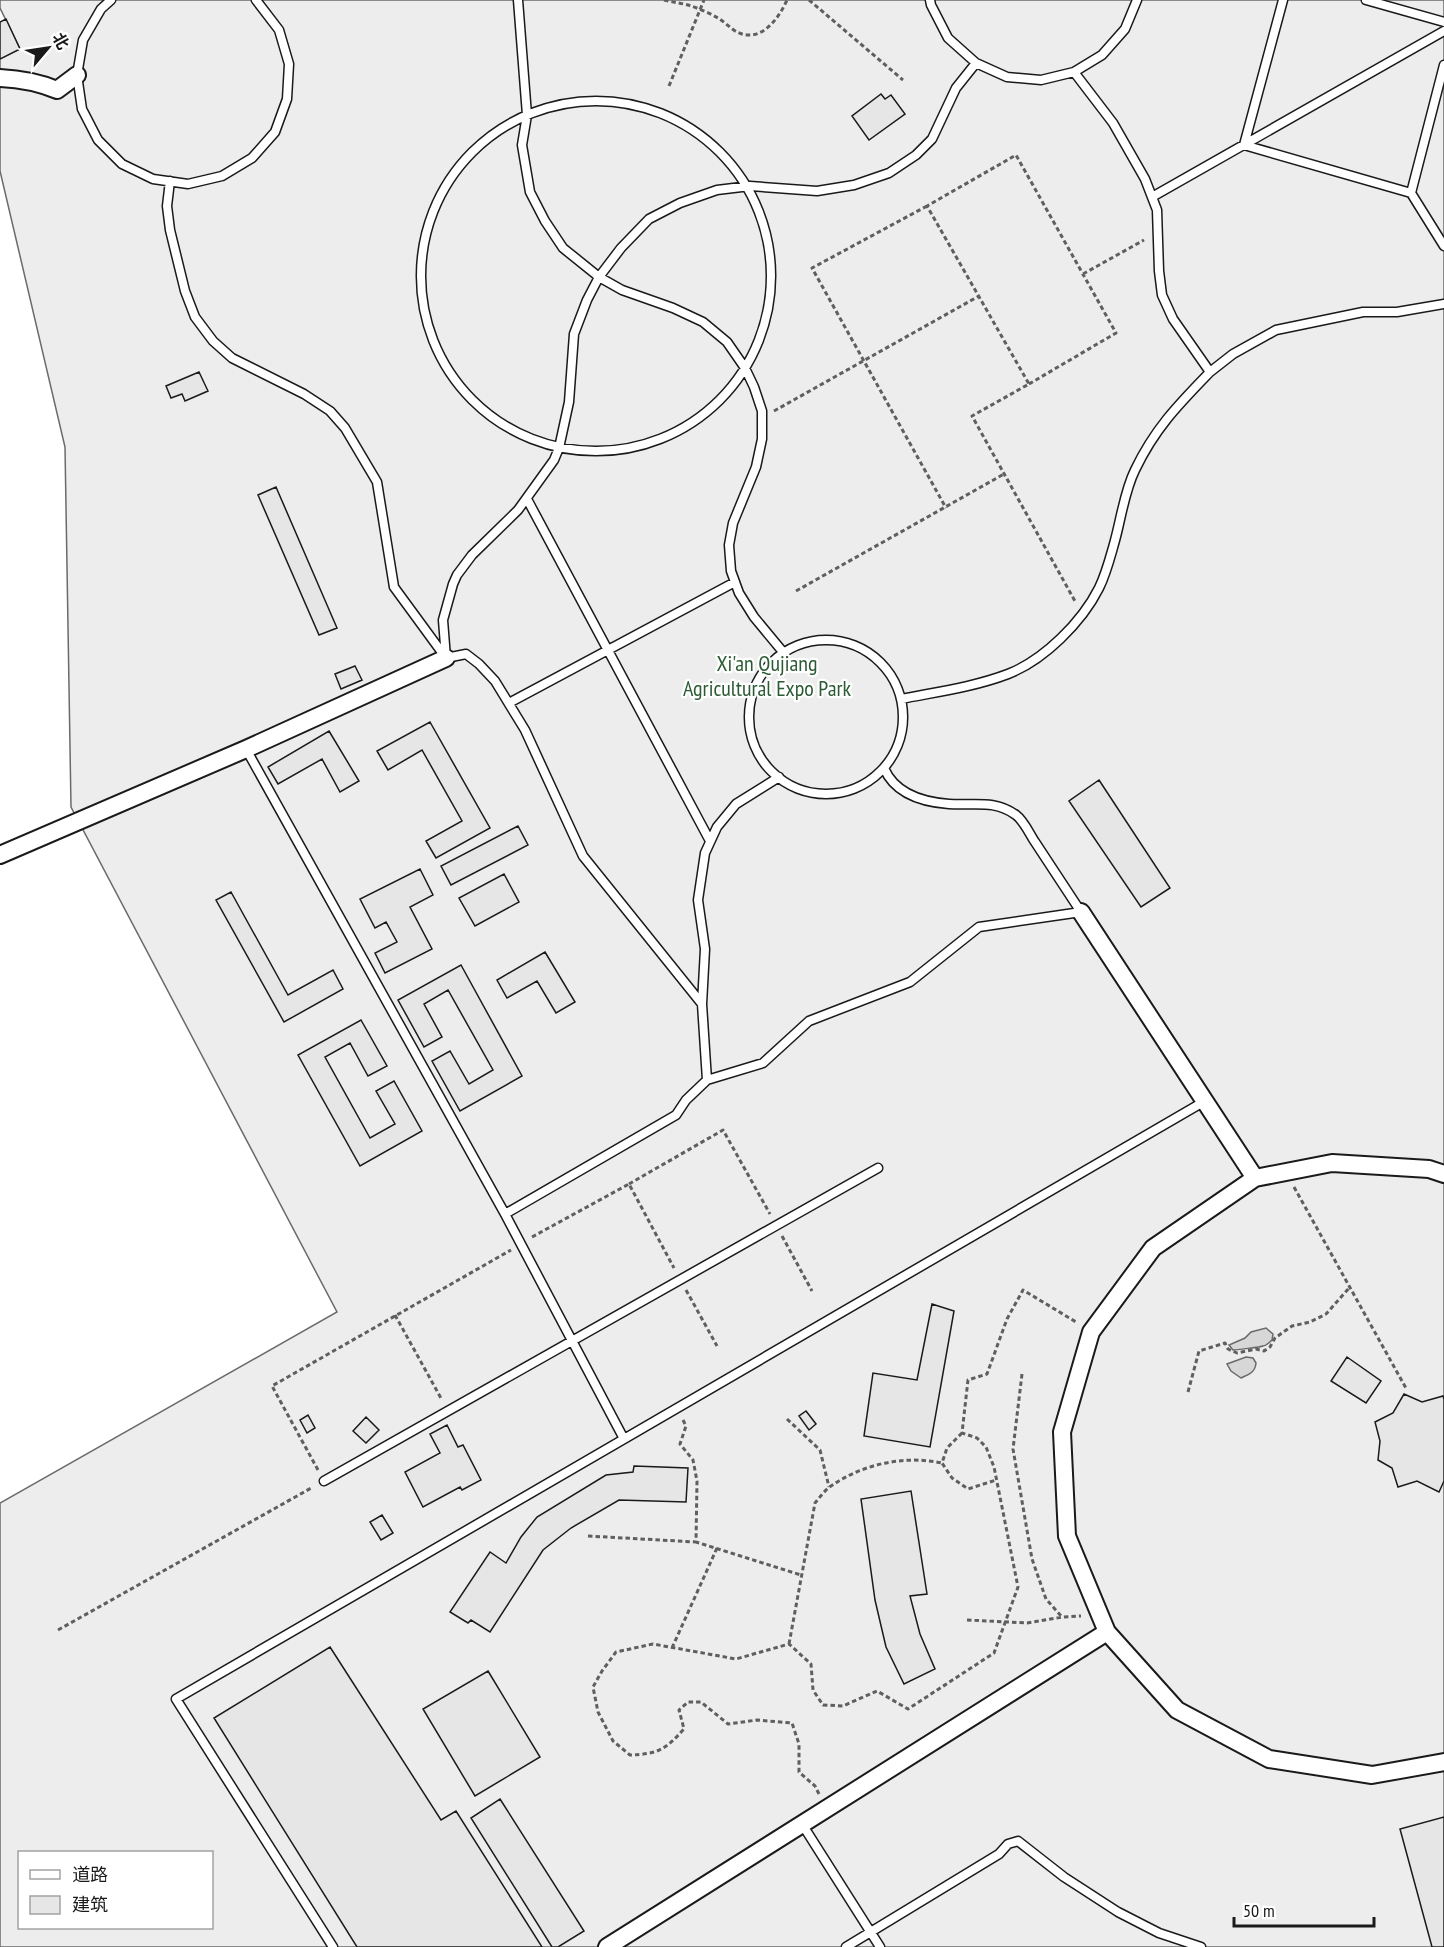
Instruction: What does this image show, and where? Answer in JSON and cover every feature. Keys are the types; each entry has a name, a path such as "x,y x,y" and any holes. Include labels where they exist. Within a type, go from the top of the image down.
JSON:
{"street":[{"path":"0,78 41,83 57,90 77,75"},
{"path":"0,855 246,749 446,658"},
{"path":"1081,912 1255,1178"},
{"path":"1444,1174 1429,1168 1332,1163 1255,1178 1152,1248 1091,1332 1062,1432 1067,1536 1107,1632 1177,1710 1269,1759 1372,1776 1444,1762"},
{"path":"612,1946 1107,1632"}],"lane":[{"path":"111,0 100,9 83,40 77,75 82,110 98,140 122,164 153,179 188,184 222,176 252,158 275,132 287,99 289,64 279,30 256,0"},
{"path":"518,0 527,115 522,145 530,192 545,221 564,248 599,277 622,290 673,308 703,322 727,342 745,368 754,387 762,411 762,439 756,467 733,523 729,545 731,571 739,593 754,617 783,652"},
{"path":"930,0 948,38 976,63 1007,77 1041,80 1074,72 1102,55 1125,29 1137,0"},
{"path":"1244,145 1283,0"},
{"path":"1366,0 1444,22"},
{"path":"1152,197 1444,31"},
{"path":"446,658 443,620 457,575 472,555 518,510 554,460 569,402 574,334 599,277 621,248 649,219 680,203 717,190 748,187 817,191 854,185 889,173 916,155 932,139 956,88 976,63"},
{"path":"1411,193 1444,65"},
{"path":"1074,72 1113,123 1145,179 1157,210 1162,295 1173,319 1210,372"},
{"path":"600,99 659,111 711,142 748,187 769,242 771,298 756,352 724,398 680,433 626,451 570,451 517,434 471,401 438,355 421,297 424,236 447,181 487,136 527,115 540,108 600,99"},
{"path":"1244,145 1411,193 1444,246"},
{"path":"170,182 167,206 170,230 185,291 195,317 213,341 232,358 303,394 330,411 345,428 377,482 394,587 446,658"},
{"path":"901,699 949,690 1009,674 1046,652 1078,621 1099,587 1114,544 1134,472 1155,433 1210,372 1233,354 1276,330 1363,312 1397,312 1444,304"},
{"path":"527,499 710,841"},
{"path":"509,703 735,582"},
{"path":"830,640 854,645 875,657 891,676 901,699 903,723 897,747 884,768 865,783 840,793 814,793 789,785 768,768 754,746 749,720 752,694 764,670 783,652 805,642 814,641 830,640"},
{"path":"446,658 466,654 479,663 495,681 525,730 583,856 702,1004"},
{"path":"246,749 505,1214 624,1439"},
{"path":"505,1214 676,1115 686,1100 707,1080 763,1063 809,1021 910,982 979,927 1081,912 1018,816 1001,807 977,803 950,804 924,801 904,792 889,779 884,768"},
{"path":"707,1080 702,1004 705,949 698,900 705,853 717,827 736,804 779,777"},
{"path":"333,1947 176,1699 1205,1101"},
{"path":"324,1481 878,1168"},
{"path":"802,1824 880,1947"},
{"path":"846,1947 999,1854 1008,1844 1018,1841 1064,1877 1118,1912 1160,1933 1201,1947"}],"path":[{"path":"664,0 700,10 719,18 738,33 751,35 761,32 772,24 782,12 787,0"},
{"path":"669,86 704,0"},
{"path":"810,0 903,80"},
{"path":"946,508 812,268 1016,155 1116,333 972,416 1082,615"},
{"path":"927,206 1029,384"},
{"path":"1083,274 1159,231"},
{"path":"762,417 979,296"},
{"path":"796,591 1004,474"},
{"path":"58,1630 324,1481 272,1386 723,1130 812,1291"},
{"path":"1286,1172 1407,1390"},
{"path":"629,1184 717,1346"},
{"path":"1188,1392 1199,1352 1225,1343 1228,1349 1237,1353 1256,1349 1264,1351 1270,1347 1275,1338 1292,1326 1311,1322 1326,1314 1350,1287"},
{"path":"942,1463 947,1448 962,1433 968,1380 987,1374 1007,1319 1023,1290 1091,1332"},
{"path":"395,1316 448,1411"},
{"path":"1022,1374 1013,1449 1032,1559 1046,1599 1062,1617"},
{"path":"676,1408 686,1426 680,1444 693,1460 697,1482 696,1542"},
{"path":"787,1419 820,1450 829,1487"},
{"path":"789,1644 811,1664 813,1690 823,1706 843,1706 877,1691 908,1709 994,1653 1018,1587 994,1467 986,1447 977,1438 962,1433"},
{"path":"789,1644 815,1503 829,1487 871,1466 923,1459 942,1463 952,1478 968,1489 996,1480"},
{"path":"588,1536 696,1542 801,1575"},
{"path":"672,1648 717,1548"},
{"path":"967,1620 1027,1623 1062,1617 1100,1615"},
{"path":"789,1644 736,1659 653,1644 616,1652 593,1688 598,1712 613,1742 630,1755 652,1754 670,1744 684,1729 679,1710 688,1702 701,1702 728,1724 757,1720 792,1723 799,1744 799,1772 815,1786 826,1809"}],"shaded area":[{"name":"Xi'an Qujiang Agricultural Expo Park","path":"0,0 1444,0 1444,1947 0,1947 0,1503 337,1312 71,807 65,447 0,171 0,59 20,49 0,8"},
{"path":"1266,1328 1273,1334 1272,1340 1265,1345 1233,1350 1229,1345 1245,1338 1251,1332"},
{"path":"1246,1357 1253,1358 1256,1363 1251,1373 1241,1378 1231,1371 1227,1364"}],"building":[{"path":"6,19 20,49 0,59 0,22"},
{"path":"881,94 885,99 891,95 905,114 869,140 852,116"},
{"path":"199,372 208,391 185,401 182,394 171,398 166,386"},
{"path":"276,487 337,628 319,635 258,495"},
{"path":"355,666 362,680 341,689 335,674"},
{"path":"430,722 490,828 436,858 426,841 462,821 422,750 388,770 377,751"},
{"path":"329,731 359,781 340,792 322,759 278,784 268,767"},
{"path":"1099,780 1170,888 1141,907 1069,801"},
{"path":"518,826 528,845 451,885 441,866"},
{"path":"420,869 433,895 410,907 432,949 385,973 375,953 397,942 386,922 375,928 360,899"},
{"path":"504,874 519,902 475,926 459,898"},
{"path":"231,892 288,995 333,970 343,989 284,1022 216,900"},
{"path":"545,952 575,1002 556,1013 537,981 507,998 497,980"},
{"path":"461,965 522,1076 460,1111 432,1061 450,1051 469,1084 493,1070 448,990 424,1004 442,1037 424,1047 398,1000"},
{"path":"361,1020 387,1066 368,1076 350,1043 325,1057 370,1138 395,1124 376,1091 394,1081 422,1131 360,1166 298,1055"},
{"path":"932,1304 954,1311 930,1447 864,1436 873,1373 917,1380"},
{"path":"1347,1357 1381,1381 1366,1403 1331,1381"},
{"path":"1404,1394 1422,1402 1443,1396 1444,1481 1439,1492 1417,1481 1398,1487 1392,1468 1378,1460 1380,1441 1375,1422 1393,1413"},
{"path":"806,1411 816,1424 809,1430 799,1416"},
{"path":"308,1415 315,1428 307,1433 300,1420"},
{"path":"366,1417 379,1430 366,1443 353,1431"},
{"path":"447,1425 458,1447 463,1445 481,1480 462,1490 460,1487 423,1507 405,1472 440,1453 430,1434"},
{"path":"634,1466 688,1468 686,1502 619,1500 571,1528 543,1550 490,1632 471,1620 468,1623 450,1612 490,1552 506,1563 521,1537 537,1517 606,1475 633,1472"},
{"path":"911,1491 927,1594 910,1596 920,1634 935,1669 904,1684 886,1647 875,1600 861,1499"},
{"path":"382,1515 393,1533 381,1540 370,1522"},
{"path":"330,1647 441,1820 456,1811 542,1947 357,1947 214,1718"},
{"path":"488,1671 540,1757 475,1796 423,1709"},
{"path":"500,1799 584,1931 558,1947 552,1947 471,1818"},
{"path":"1444,1817 1444,1947 1432,1947 1400,1829"}]}
